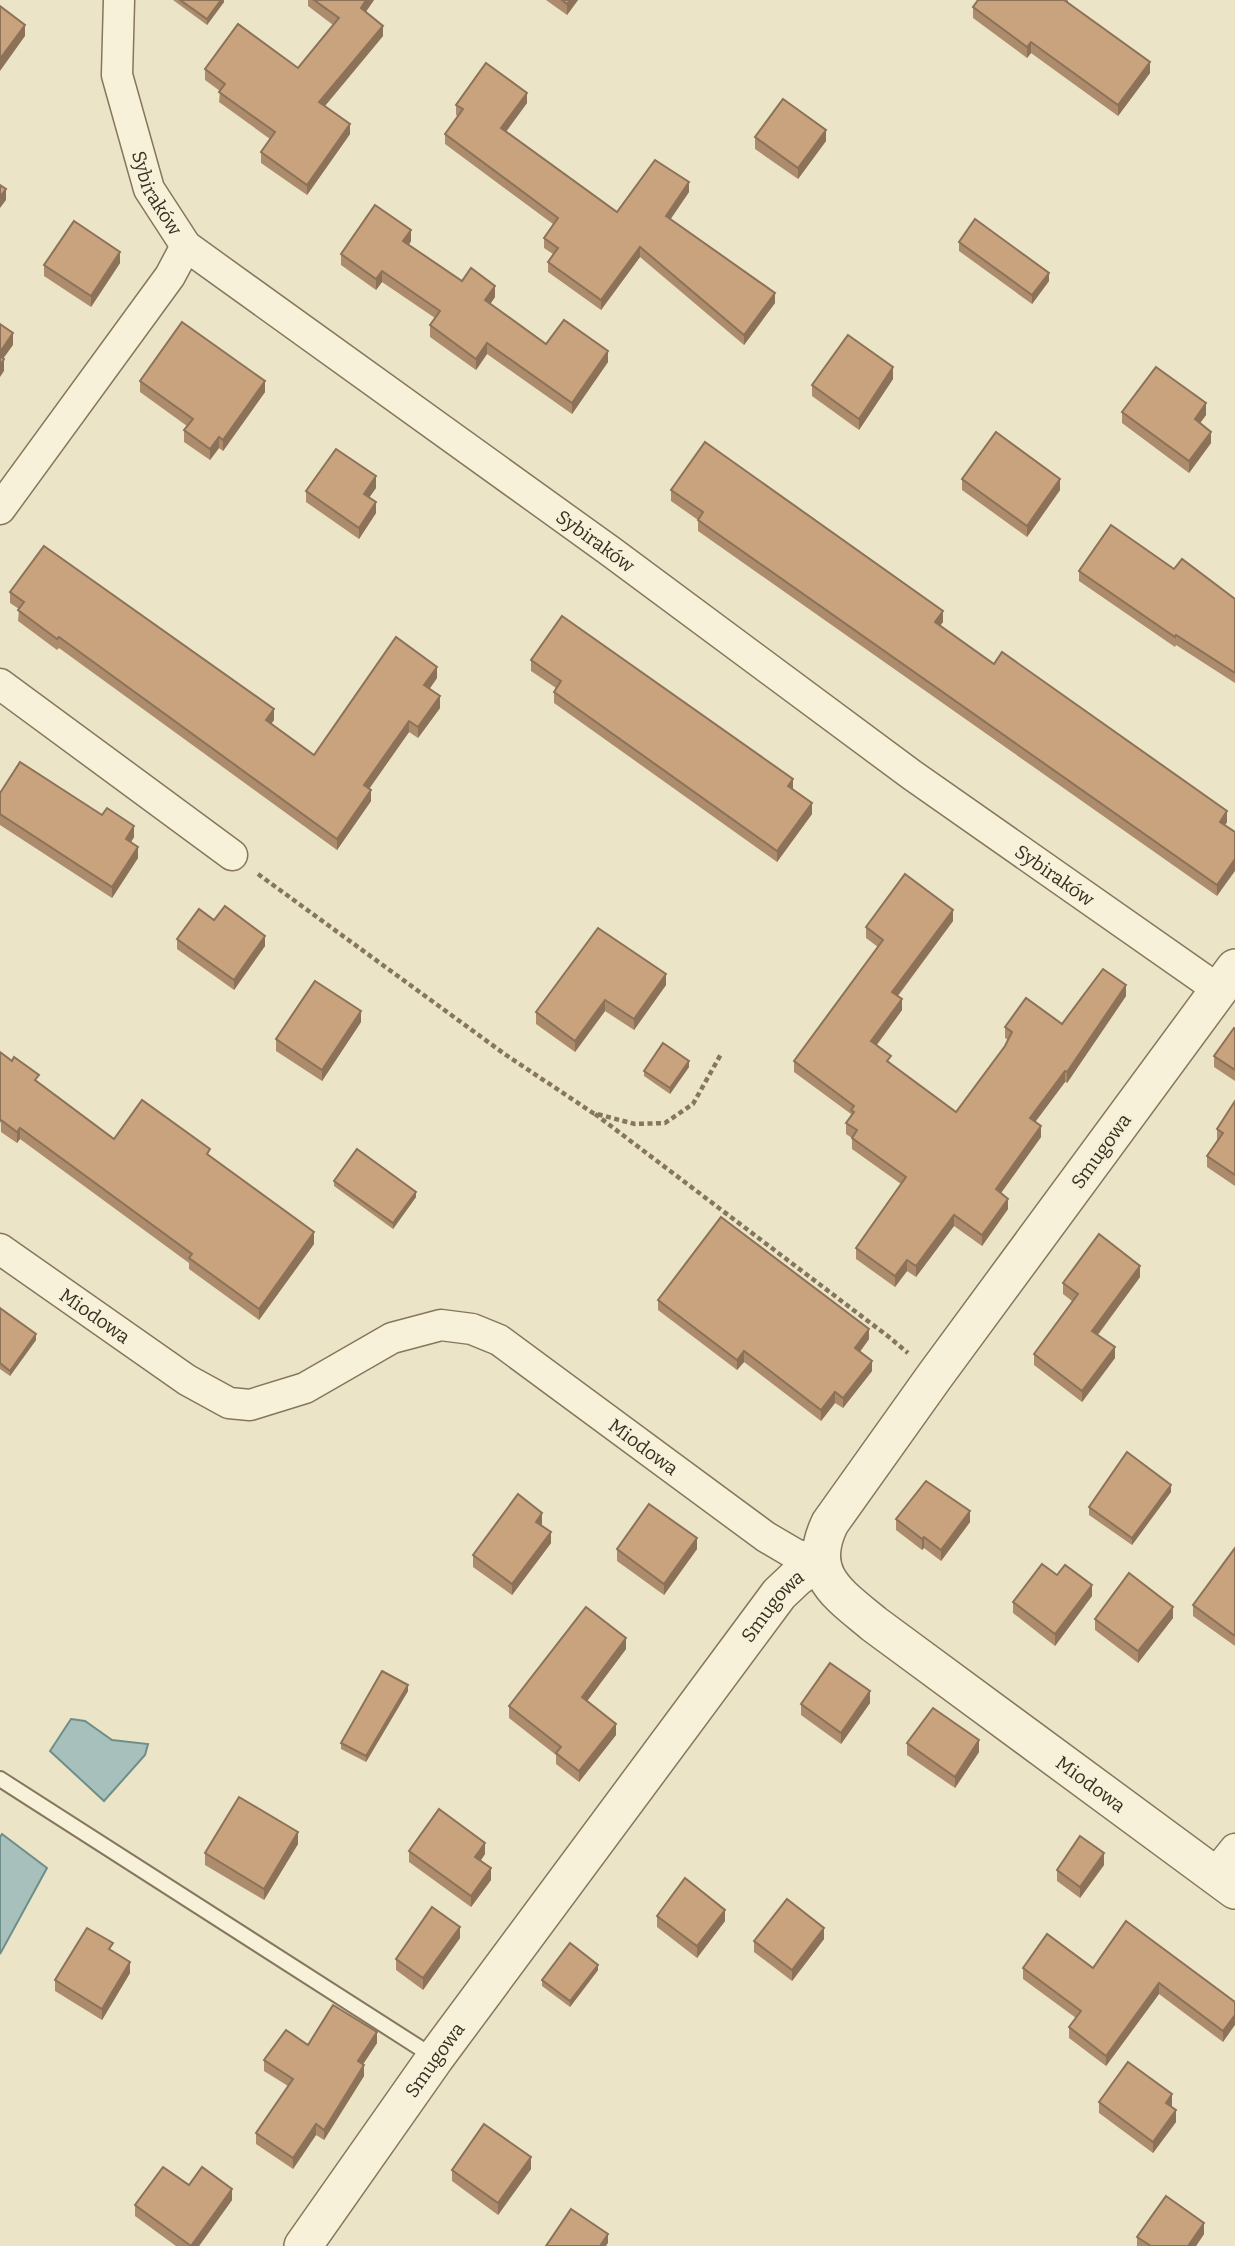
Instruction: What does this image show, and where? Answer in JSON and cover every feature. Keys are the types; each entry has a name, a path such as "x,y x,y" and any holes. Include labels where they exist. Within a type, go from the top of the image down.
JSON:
{"street":[{"name":"Sybiraków","path":"119,0 117,75 149,189 186,246 610,551 912,775 1227,979"},
{"path":"0,509 170,276 186,246"},
{"path":"0,684 232,855"},
{"name":"Smugowa","path":"303,2246 435,2058 779,1594 797,1577 820,1562 822,1542 830,1523 1227,979"},
{"name":"Miodowa","path":"0,1249 187,1380 229,1403 250,1405 305,1388 393,1338 441,1325 472,1329 499,1340 775,1543 820,1562 836,1592 874,1624 1228,1871"}],"lane":[{"path":"0,1779 435,2058"}],"path":[{"path":"232,855 506,1055 593,1112 889,1336 934,1377"},
{"path":"593,1112 635,1124 665,1123 693,1104 721,1054"}],"water":[{"path":"71,1719 85,1721 112,1740 148,1744 145,1755 104,1801 50,1751"},
{"path":"2,1834 47,1868 0,1954 0,1837"}],"building":[{"path":"180,0 221,0 207,19"},
{"path":"314,0 366,0 361,8 383,26 319,102 350,124 307,185 261,152 275,132 219,92 225,84 205,69 238,24 298,68 339,18"},
{"path":"978,0 1064,0 1150,62 1118,105 1031,42 1027,47 973,7"},
{"path":"0,6 25,25 0,59"},
{"path":"486,63 527,93 501,128 617,212 655,160 689,182 666,216 775,293 744,335 640,247 601,300 548,262 558,248 544,238 558,218 445,134 463,109 456,105"},
{"path":"783,99 826,130 798,168 755,137"},
{"path":"0,185 6,189 0,197"},
{"path":"375,205 411,230 403,241 462,281 471,268 495,286 485,300 546,344 564,320 608,351 572,403 487,343 476,359 430,325 440,311 382,271 376,279 341,254"},
{"path":"975,219 1049,273 1032,295 959,242"},
{"path":"74,221 120,252 91,296 44,265"},
{"path":"182,322 265,381 223,440 219,437 210,449 184,430 193,419 140,381"},
{"path":"0,324 13,333 0,352"},
{"path":"848,335 893,367 859,419 812,385"},
{"path":"1156,367 1206,403 1195,419 1211,432 1189,461 1122,412"},
{"path":"996,432 1060,479 1027,526 962,479"},
{"path":"705,442 943,611 935,622 994,664 1002,652 1227,811 1220,822 1235,832 1235,859 1217,885 698,520 703,512 671,490"},
{"path":"336,449 376,476 364,494 376,502 359,528 306,491"},
{"path":"1111,525 1174,569 1182,559 1235,599 1235,673 1176,635 1175,637 1079,571"},
{"path":"44,546 274,709 266,720 314,755 396,637 437,667 424,685 440,696 418,727 409,721 364,785 371,790 337,839 18,610 24,602 10,592"},
{"path":"562,616 793,779 788,786 812,803 777,851 554,692 561,681 531,660"},
{"path":"20,762 102,815 107,808 134,826 126,839 138,847 112,887 0,814 0,793"},
{"path":"905,874 953,910 892,992 902,999 871,1041 891,1056 887,1061 956,1112 1005,1046 1012,1032 1005,1027 1026,998 1062,1024 1103,969 1126,985 1067,1072 1065,1071 1030,1118 1041,1126 996,1189 1008,1199 982,1235 954,1215 916,1266 907,1260 895,1276 856,1248 906,1177 852,1138 857,1130 846,1123 854,1112 851,1110 854,1106 794,1061 883,940 866,927"},
{"path":"225,906 265,936 234,980 177,939 199,909 214,920"},
{"path":"598,928 666,974 634,1019 605,1000 575,1041 536,1012"},
{"path":"315,981 361,1011 322,1070 276,1039"},
{"path":"1235,1029 1235,1070 1214,1056"},
{"path":"663,1043 689,1061 670,1088 644,1071"},
{"path":"0,1052 12,1061 14,1057 39,1075 35,1080 114,1139 142,1100 210,1149 207,1154 314,1232 259,1309 189,1258 192,1254 20,1128 17,1132 0,1121"},
{"path":"1235,1101 1235,1175 1207,1156 1223,1133 1217,1129"},
{"path":"357,1149 416,1192 393,1223 334,1181"},
{"path":"721,1217 869,1329 855,1348 872,1361 843,1398 835,1392 821,1410 744,1351 737,1360 658,1300"},
{"path":"1099,1234 1140,1266 1092,1331 1115,1347 1082,1391 1034,1354 1078,1294 1063,1283"},
{"path":"0,1308 36,1334 10,1371 0,1363"},
{"path":"1127,1452 1171,1485 1132,1538 1089,1507"},
{"path":"926,1481 970,1511 941,1550 896,1519"},
{"path":"518,1494 542,1513 536,1522 551,1532 512,1584 473,1555"},
{"path":"649,1504 697,1538 664,1584 617,1549"},
{"path":"1235,1548 1235,1636 1193,1605"},
{"path":"1042,1564 1057,1575 1065,1565 1092,1585 1055,1634 1013,1602"},
{"path":"1129,1573 1173,1607 1138,1651 1095,1619"},
{"path":"586,1607 626,1638 582,1697 616,1724 579,1771 556,1753 561,1747 509,1706"},
{"path":"830,1663 870,1691 841,1733 801,1704"},
{"path":"382,1671 408,1685 366,1756 341,1743"},
{"path":"933,1708 979,1740 955,1777 907,1743"},
{"path":"239,1797 298,1832 264,1889 205,1853"},
{"path":"439,1809 485,1843 475,1857 491,1868 471,1896 409,1851"},
{"path":"1080,1836 1104,1853 1080,1887 1057,1870"},
{"path":"685,1878 725,1910 697,1946 657,1916"},
{"path":"787,1899 824,1928 792,1970 754,1941"},
{"path":"432,1907 460,1927 423,1978 396,1959"},
{"path":"1126,1921 1235,2002 1235,2015 1223,2031 1159,1983 1106,2056 1069,2027 1081,2011 1023,1968 1047,1934 1093,1968"},
{"path":"87,1928 113,1943 109,1949 130,1962 102,2009 55,1980"},
{"path":"570,1943 598,1965 570,2001 542,1980"},
{"path":"333,2005 377,2032 358,2061 364,2065 324,2130 316,2124 293,2158 256,2133 293,2079 264,2060 286,2030 308,2045"},
{"path":"1128,2062 1172,2094 1166,2103 1176,2110 1153,2142 1099,2102"},
{"path":"484,2124 531,2157 498,2203 452,2170"},
{"path":"163,2167 189,2185 202,2167 232,2189 191,2246 135,2205"},
{"path":"1166,2196 1204,2223 1188,2246 1151,2246 1137,2237"},
{"path":"571,2209 608,2234 600,2246 546,2246"}]}
